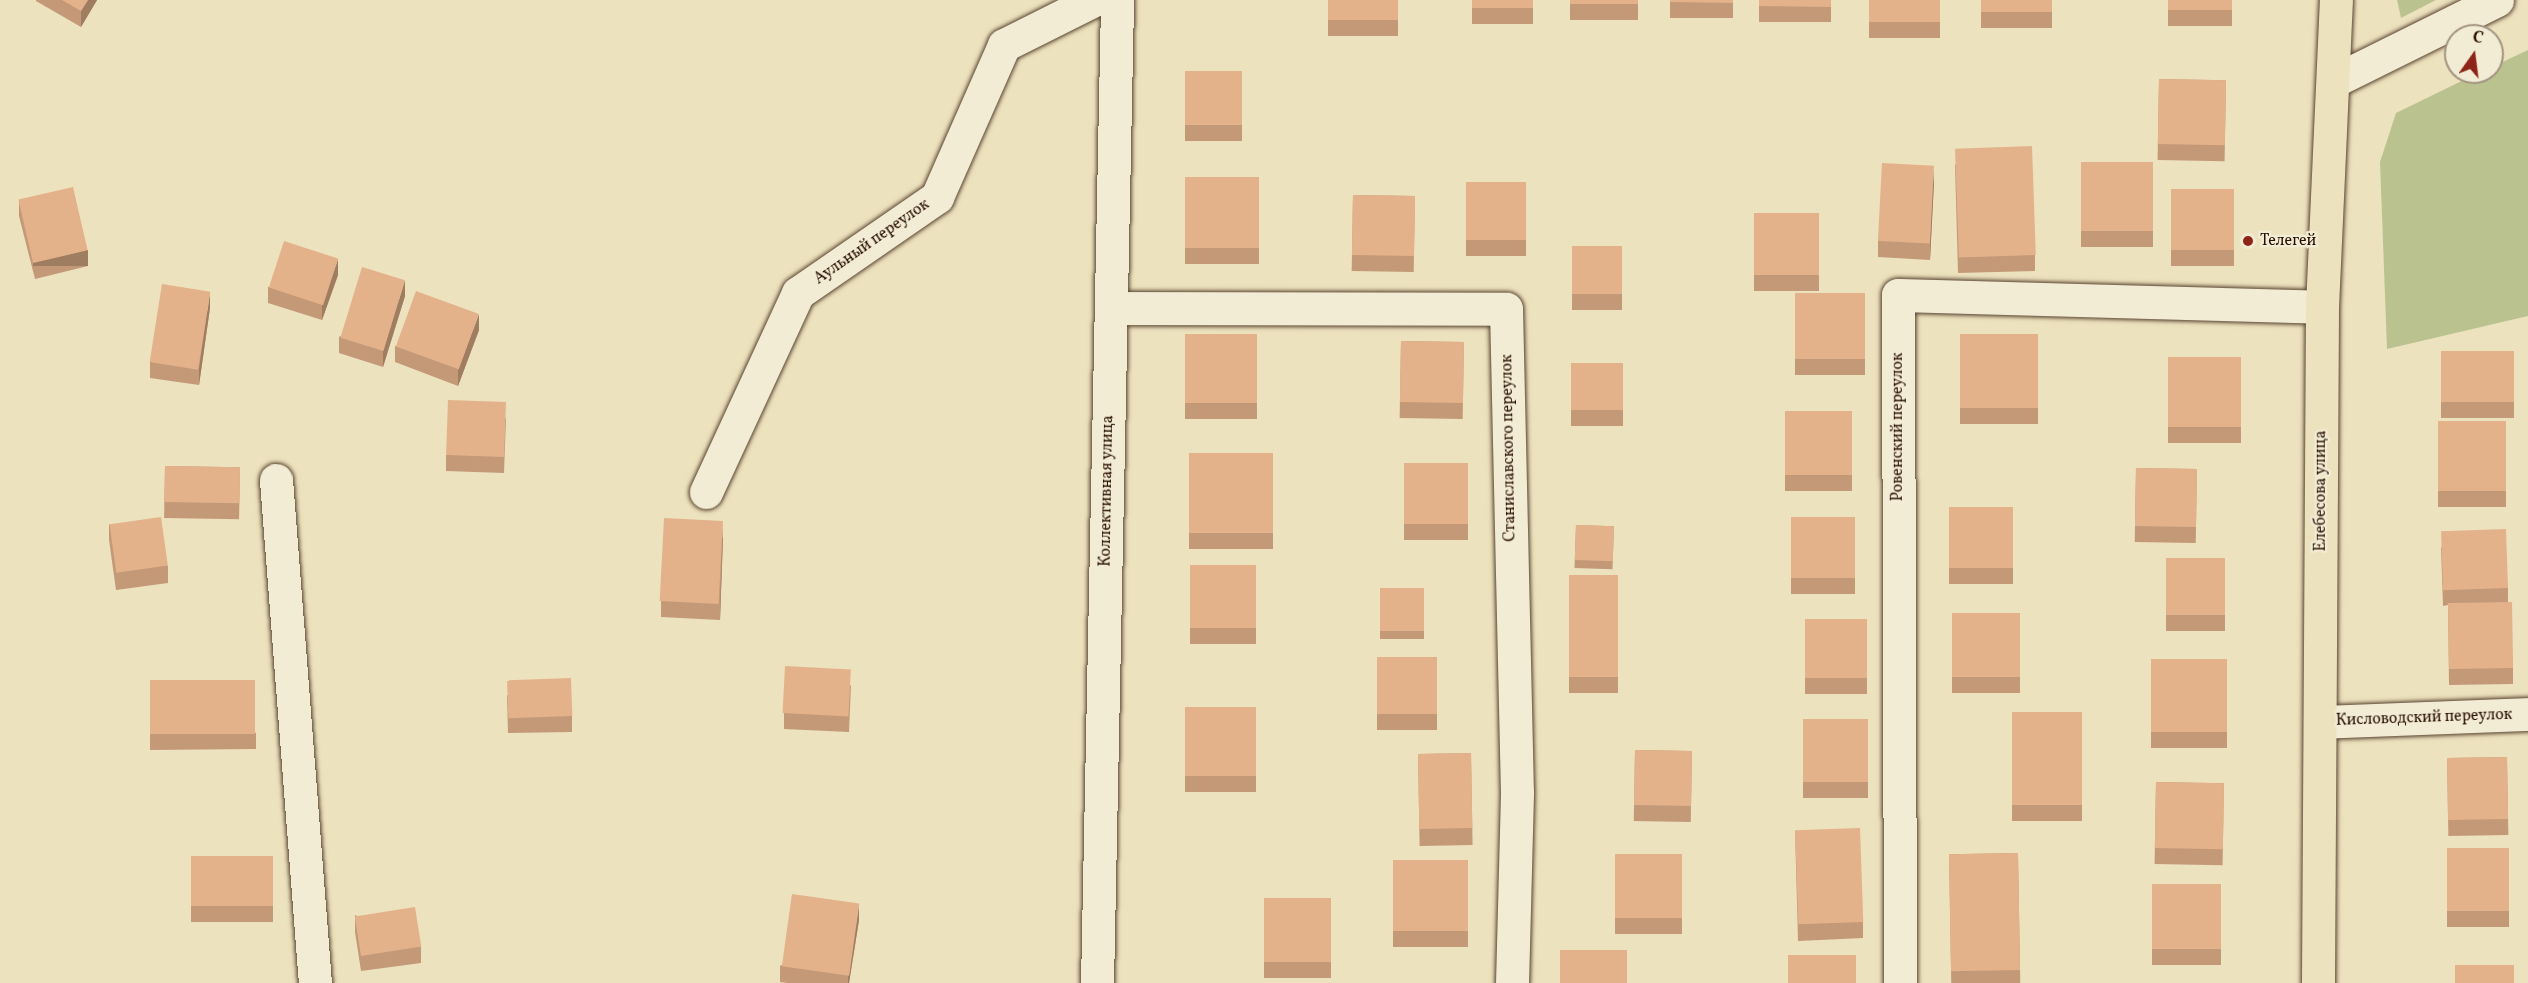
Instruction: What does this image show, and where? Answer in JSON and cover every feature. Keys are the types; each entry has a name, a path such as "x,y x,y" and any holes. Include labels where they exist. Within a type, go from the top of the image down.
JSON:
{"main road":[{"name":"Елебесова улица","path":"2318,983 2322,307 2336,0"}],"street":[{"name":"Аульный переулок","path":"706,492 798,293 937,197 1004,45 1094,0"},
{"name":"Коллективная улица","path":"1097,983 1117,0"},
{"path":"2334,81 2497,0"},
{"name":"Ровенский переулок","path":"1900,983 1898,295 2322,307"},
{"name":"Станиславского переулок","path":"1111,308 1506,309 1517,794 1512,983"},
{"path":"276,480 315,983"},
{"name":"Кисловодский переулок","path":"2320,722 2528,714"}],"green space":[{"path":"2397,0 2436,0 2401,18"},
{"path":"2528,50 2528,316 2387,349 2380,162 2396,113 2455,84 2504,84 2504,61"}],"building":[{"path":"62,0 88,0 81,11"},
{"path":"1328,0 1398,0 1398,20 1328,20"},
{"path":"1472,0 1533,0 1533,8 1472,8"},
{"path":"1570,0 1638,0 1638,4 1570,4"},
{"path":"1670,0 1733,0 1733,3 1670,2"},
{"path":"1759,0 1831,0 1831,7 1759,6"},
{"path":"1869,0 1940,0 1940,22 1869,22"},
{"path":"1981,0 2052,0 2052,12 1981,12"},
{"path":"2168,0 2232,0 2232,10 2168,10"},
{"path":"1185,71 1242,71 1242,125 1185,125"},
{"path":"2159,79 2226,80 2225,145 2158,144"},
{"path":"2032,146 2036,255 1959,258 1955,149"},
{"path":"2081,162 2153,162 2153,231 2081,231"},
{"path":"1882,163 1934,166 1930,244 1878,241"},
{"path":"1185,177 1259,177 1259,248 1185,248"},
{"path":"1466,182 1526,182 1526,240 1466,240"},
{"path":"73,187 88,250 33,263 18,200"},
{"path":"2171,189 2234,189 2234,250 2171,250"},
{"path":"1353,195 1415,196 1414,256 1352,255"},
{"path":"1754,213 1819,213 1819,275 1754,275"},
{"path":"284,241 338,259 323,305 269,288"},
{"path":"1572,246 1622,246 1622,294 1572,294"},
{"path":"362,267 405,280 383,351 340,338"},
{"path":"162,284 210,292 198,370 150,362"},
{"path":"416,291 479,314 459,369 396,346"},
{"path":"1795,293 1865,293 1865,359 1795,359"},
{"path":"1185,334 1257,334 1257,403 1185,403"},
{"path":"1960,334 2038,334 2038,408 1960,408"},
{"path":"1401,341 1464,342 1463,403 1400,402"},
{"path":"2441,351 2514,351 2514,402 2441,402"},
{"path":"2168,357 2241,357 2241,427 2168,427"},
{"path":"1571,363 1623,363 1623,410 1571,410"},
{"path":"448,400 506,402 504,457 446,455"},
{"path":"1785,411 1852,411 1852,475 1785,475"},
{"path":"2438,421 2506,421 2506,491 2438,491"},
{"path":"1189,453 1273,453 1273,533 1189,533"},
{"path":"1404,463 1468,463 1468,524 1404,524"},
{"path":"165,466 240,467 239,503 164,502"},
{"path":"2136,468 2197,469 2196,527 2135,526"},
{"path":"1949,507 2013,507 2013,568 1949,568"},
{"path":"161,517 168,566 116,573 110,524"},
{"path":"1791,517 1855,517 1855,578 1791,578"},
{"path":"664,518 723,521 719,604 660,601"},
{"path":"1576,525 1614,526 1613,561 1575,560"},
{"path":"2506,529 2508,588 2443,590 2441,531"},
{"path":"2166,558 2225,558 2225,615 2166,615"},
{"path":"1190,565 1256,565 1256,628 1190,628"},
{"path":"1569,575 1618,575 1618,677 1569,677"},
{"path":"1380,588 1424,588 1424,631 1380,631"},
{"path":"2512,602 2513,668 2449,669 2448,603"},
{"path":"1952,613 2020,613 2020,677 1952,677"},
{"path":"1805,619 1867,619 1867,678 1805,678"},
{"path":"1377,657 1437,657 1437,714 1377,714"},
{"path":"2151,659 2227,659 2227,732 2151,732"},
{"path":"785,666 851,669 848,716 783,713"},
{"path":"571,678 572,716 508,718 507,680"},
{"path":"150,680 255,680 255,734 150,734"},
{"path":"1185,707 1256,707 1256,776 1185,776"},
{"path":"2012,712 2082,712 2082,805 2012,805"},
{"path":"1803,719 1868,719 1868,782 1803,782"},
{"path":"1635,750 1692,751 1691,806 1634,805"},
{"path":"1471,753 1472,828 1419,829 1418,754"},
{"path":"2507,757 2508,819 2448,820 2447,758"},
{"path":"2156,782 2224,783 2223,849 2155,848"},
{"path":"1860,828 1863,922 1798,924 1795,830"},
{"path":"2447,848 2509,848 2509,911 2447,911"},
{"path":"2018,853 2020,970 1951,971 1949,854"},
{"path":"1615,854 1682,854 1682,918 1615,918"},
{"path":"191,856 273,856 273,906 191,906"},
{"path":"1393,860 1468,860 1468,931 1393,931"},
{"path":"2152,884 2221,884 2221,949 2152,949"},
{"path":"792,894 859,903 849,976 782,966"},
{"path":"1264,898 1331,898 1331,962 1264,962"},
{"path":"415,907 421,947 361,956 355,917"},
{"path":"1560,950 1627,950 1627,983 1560,983"},
{"path":"1788,955 1856,955 1856,983 1788,983"},
{"path":"2455,965 2514,965 2514,983 2455,983"}],"place":[{"name":"Телегей","path":"2248,241"}]}
